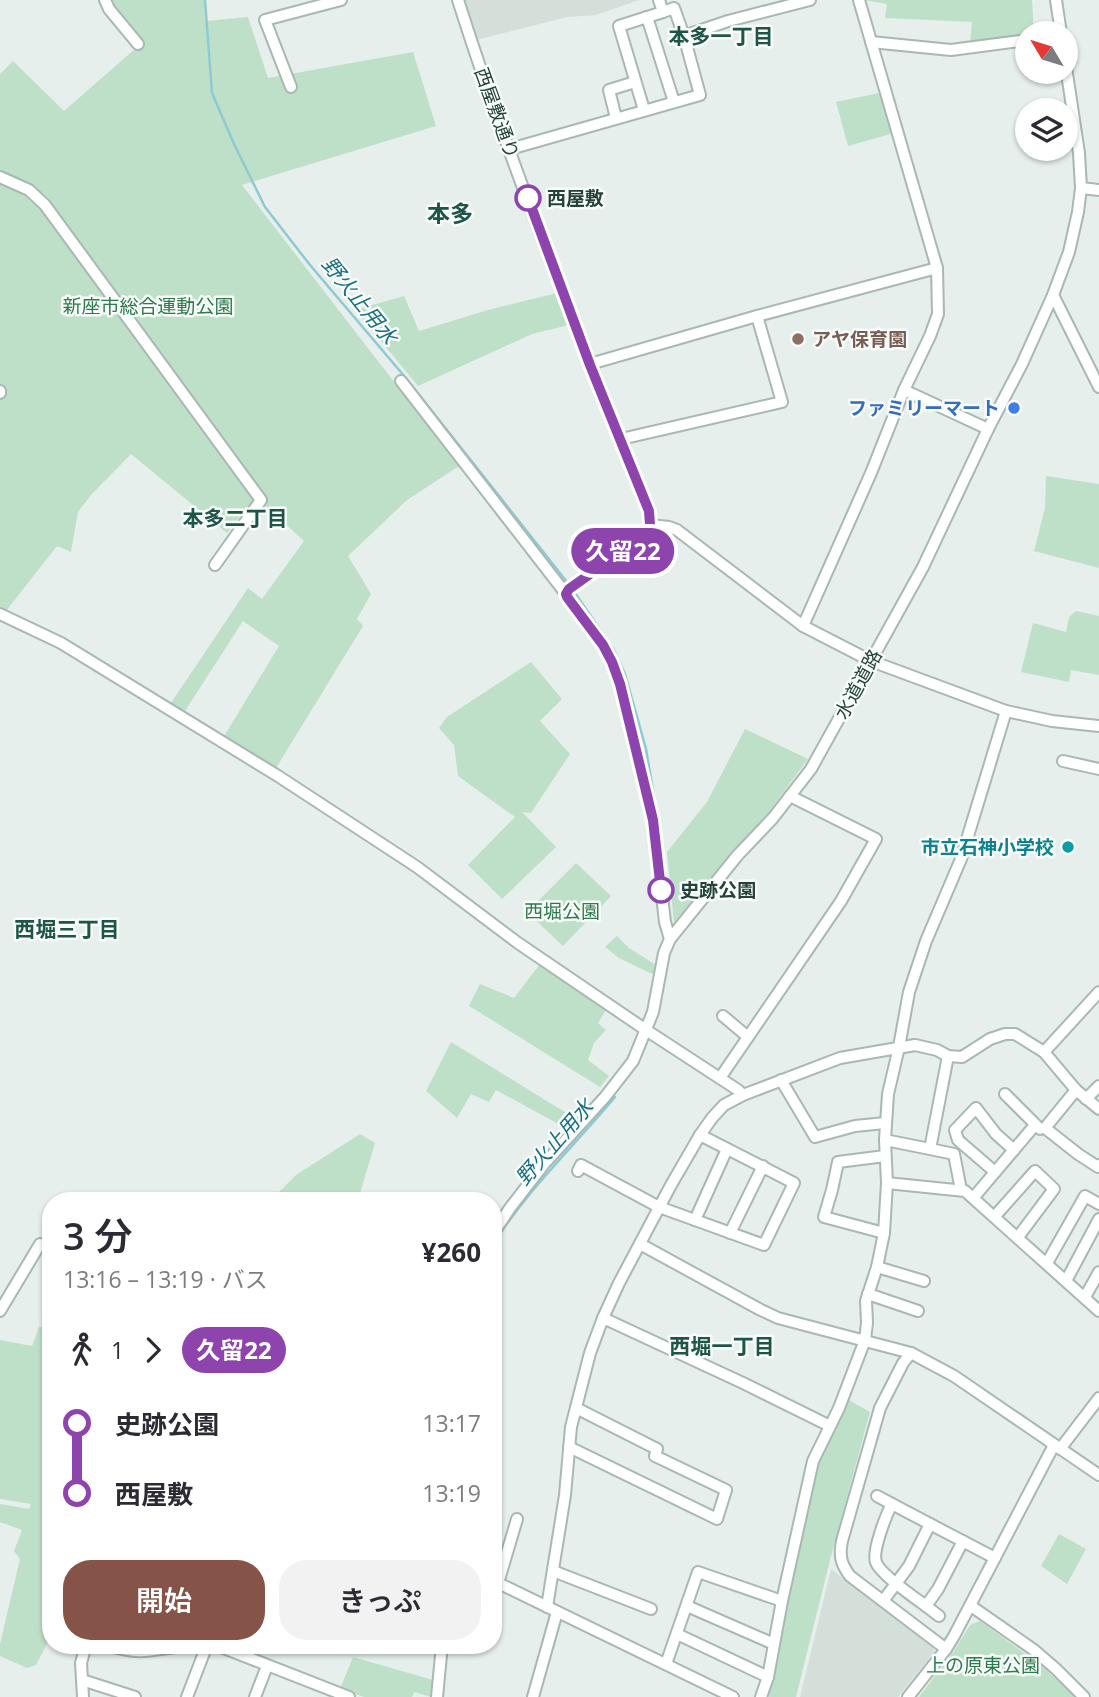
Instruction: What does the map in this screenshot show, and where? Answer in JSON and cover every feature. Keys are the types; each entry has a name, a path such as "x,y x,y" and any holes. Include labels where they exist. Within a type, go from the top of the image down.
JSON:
{"street":[{"path":"105,0 109,9 138,44"},
{"path":"291,86 265,20 341,0"},
{"name":"西屋敷通り","path":"458,0 590,365 649,511 650,525"},
{"path":"659,0 663,12"},
{"path":"684,36 728,21 810,0"},
{"path":"803,625 938,314 937,268 859,0"},
{"path":"1056,0 1059,21"},
{"path":"510,149 700,95 674,8 619,26 643,110"},
{"path":"646,17 674,102"},
{"path":"871,43 951,50 1015,42"},
{"path":"616,118 609,90 635,82"},
{"name":"水道道路","path":"502,1220 544,1164 586,1119 633,1061 657,994 664,953 670,939 724,871 764,830 811,769 923,567 1022,364 1053,295 1074,235 1081,188 1079,153 1068,84"},
{"path":"0,177 29,190 45,205 261,500 215,565"},
{"path":"1081,188 1099,190"},
{"path":"590,365 757,316 937,268"},
{"path":"1053,295 1099,387"},
{"path":"621,439 782,402 757,316"},
{"path":"401,381 566,594 612,662 620,684 653,820 665,922 670,939"},
{"path":"904,390 988,429"},
{"path":"566,594 569,589 645,535 650,525 669,527 677,530 803,625 871,660 1006,711 1052,721 1099,726"},
{"path":"0,614 57,640 278,776 417,867 518,943 743,1095"},
{"path":"761,1697 768,1677 813,1461 839,1408 865,1340 866,1301 884,1233 887,1183 885,1122 888,1094 900,1047 909,992 926,941 961,859 1006,711"},
{"path":"1063,761 1099,769"},
{"path":"720,1078 841,901 876,839 790,796"},
{"path":"1044,1052 1099,992"},
{"path":"1090,1002 1099,1010"},
{"path":"723,1016 748,1037"},
{"path":"533,1697 552,1609 553,1571 565,1495 571,1427 590,1353 603,1318 640,1244 700,1135 724,1105 743,1095 840,1058 915,1045 937,1050 948,1056 962,1057 990,1039 1015,1034 1044,1052 1076,1090 1099,1109"},
{"path":"930,1149 948,1056"},
{"path":"781,1080 815,1137 855,1126 885,1122"},
{"path":"1086,1099 1099,1086"},
{"path":"974,1197 1014,1150 1076,1090"},
{"path":"1005,1094 1040,1127 1098,1167 1099,1165"},
{"path":"995,1172 958,1140 955,1130 976,1108 996,1134 1014,1150"},
{"path":"578,1171 581,1165 660,1207 764,1245 794,1182 700,1135"},
{"path":"885,1140 954,1154 961,1190"},
{"path":"695,1220 727,1149"},
{"path":"884,1233 824,1217 838,1162 885,1156"},
{"path":"730,1233 764,1166"},
{"path":"995,1216 1035,1171 1054,1189 1018,1237"},
{"path":"887,1183 965,1191 1099,1311"},
{"path":"1047,1263 1085,1196 1099,1204"},
{"path":"1066,1281 1099,1219"},
{"path":"0,1311 40,1244"},
{"path":"640,1244 778,1318 911,1353 954,1376 1099,1475"},
{"path":"877,1266 924,1281"},
{"path":"1085,1297 1099,1272"},
{"path":"868,1294 918,1311"},
{"path":"603,1318 830,1426"},
{"path":"911,1353 880,1408 840,1553 842,1565 850,1576 946,1649"},
{"path":"908,1697 946,1649 1057,1447 1099,1398"},
{"path":"569,1447 717,1519 726,1490 655,1456 657,1450 576,1408"},
{"path":"877,1496 995,1558"},
{"path":"892,1504 874,1558 879,1569 939,1616"},
{"path":"502,1564 517,1519"},
{"path":"883,1601 908,1566 930,1524"},
{"path":"926,1606 964,1541"},
{"path":"553,1571 651,1609"},
{"path":"666,1664 698,1572 782,1601"},
{"path":"502,1585 733,1697"},
{"path":"687,1606 774,1644"},
{"path":"971,1606 1034,1650 1084,1697"},
{"path":"677,1634 768,1677"},
{"path":"83,1654 80,1663 83,1697"},
{"path":"187,1697 204,1654"},
{"path":"238,1654 349,1697"},
{"path":"437,1697 441,1654"},
{"path":"255,1697 267,1666"},
{"path":"82,1680 135,1697"}],"shaded area":[{"path":"463,0 639,0 596,15 567,17 476,40"},
{"path":"831,1569 933,1648 934,1652 898,1697 800,1697"}],"green space":[{"name":"新座市総合運動公園","path":"98,0 204,0 206,21 248,17 268,78 413,52 436,126 242,185 459,466 407,500 348,556 371,594 357,619 363,626 276,768 223,738 279,646 243,621 185,711 171,703 248,588 262,599 304,541 256,497 227,533 131,454 78,512 71,552 57,546 6,611 0,608 0,74 13,61 64,111 136,48"},
{"path":"864,0 1032,0 1033,21 1015,21 1015,39 970,44 972,22 885,18 887,4"},
{"path":"879,93 894,133 848,146 836,102"},
{"path":"557,293 569,325 532,334 418,386 355,310 404,296 419,331"},
{"path":"1046,476 1099,484 1099,568 1034,551 1045,508"},
{"path":"1076,611 1099,616 1099,675 1071,670 1069,682 1021,672 1033,623 1066,632 1069,617"},
{"path":"531,662 562,699 540,721 570,754 531,813 522,812 556,847 502,899 468,865 515,817 458,776 454,745 439,728 447,717"},
{"name":"史跡公園","path":"745,729 808,759 765,817 674,923 667,852 707,802"},
{"name":"西堀公園","path":"576,863 611,896 563,946 527,912"},
{"path":"617,936 629,948 656,965 655,972 652,974 619,958 605,947"},
{"path":"540,964 607,1008 598,1023 606,1030 594,1043 588,1060 609,1076 600,1087 469,1006 480,984 514,998"},
{"path":"451,1042 568,1114 562,1126 496,1090 489,1102 471,1094 457,1118 426,1091"},
{"path":"360,1134 375,1143 360,1192 279,1192 296,1175"},
{"path":"39,1327 42,1327 42,1653 36,1665 27,1668 0,1656 0,1644 20,1559 14,1551 22,1530 0,1522 0,1504 29,1509 31,1504 0,1499 0,1340 32,1346"},
{"path":"847,1399 870,1412 796,1697 769,1697 797,1543 816,1462"},
{"path":"1059,1534 1086,1549 1067,1584 1041,1566"},
{"name":"上の原東公園","path":"980,1621 1042,1666 1075,1697 919,1697 970,1625"},
{"path":"353,1657 433,1680 431,1697 414,1692 412,1697 364,1697 340,1689"}],"waterway":[{"name":"野火止用水","path":"205,0 212,93 265,207 310,265 405,377 567,582"},
{"name":"野火止用水","path":"575,593 614,650 625,674 646,749 657,814"},
{"name":"野火止用水","path":"660,838 666,887"},
{"name":"野火止用水","path":"502,1231 536,1186 615,1097"}],"bus line":[{"name":"久留22","path":"528,198 651,519 645,535 566,591 566,594 603,645 620,684 653,820 661,890"}],"place":[{"name":"西屋敷","path":"528,198"},
{"name":"アヤ保育園","path":"798,339"},
{"name":"ファミリーマート","path":"1014,408"},
{"name":"市立石神小学校","path":"1068,847"},
{"name":"史跡公園","path":"661,890"}],"district":[{"name":"本多一丁目","path":"721,36"},
{"name":"本多","path":"450,213"},
{"name":"本多二丁目","path":"235,518"},
{"name":"西堀三丁目","path":"67,929"},
{"name":"西堀一丁目","path":"722,1346"}]}
